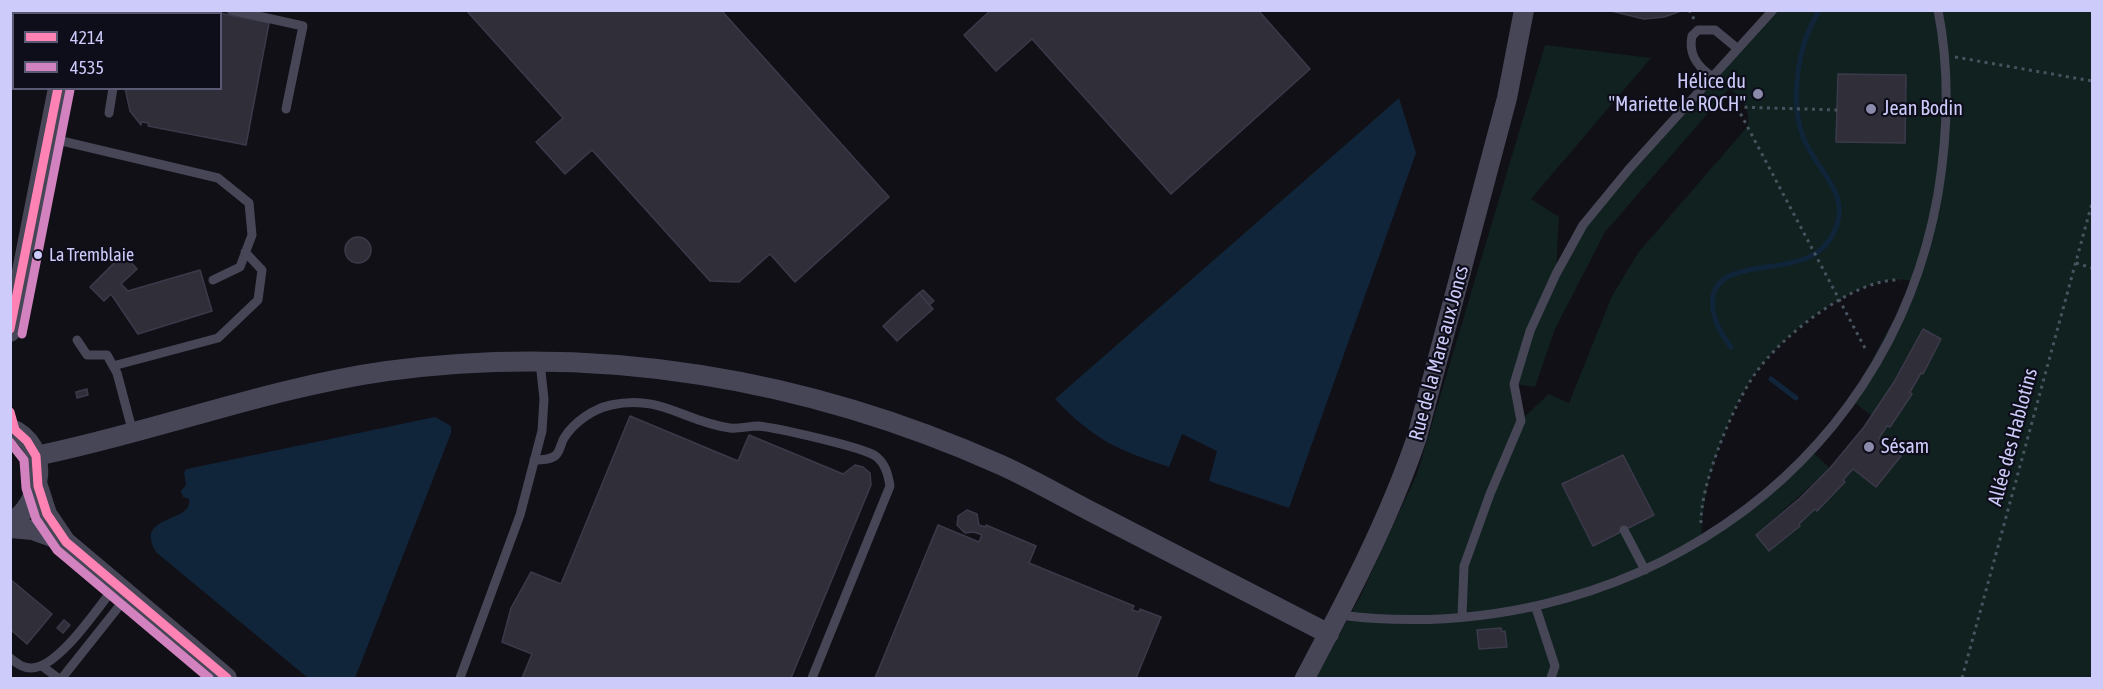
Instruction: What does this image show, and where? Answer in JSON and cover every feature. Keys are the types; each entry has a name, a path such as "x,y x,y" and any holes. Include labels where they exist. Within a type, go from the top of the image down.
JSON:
{"street":[{"name":"Rue de la Mare aux Joncs","path":"1305,678 1339,615 1389,512 1417,437 1507,98 1524,10"},
{"path":"10,332 58,90"},
{"path":"36,456 133,434 226,406 333,380 429,366 540,362 634,366 734,379 789,390 889,420 1003,466 1329,634"},
{"path":"10,410 13,429 27,441 36,456 38,486 47,514 66,542 227,678"},
{"path":"10,523 20,517 32,503 38,486"},
{"path":"10,528 33,530 66,542"}],"lane":[{"path":"231,10 303,26 286,109"},
{"path":"1462,616 1464,566 1490,494 1521,421 1514,384 1530,331 1556,274 1583,225 1711,76 1773,10"},
{"path":"1339,615 1404,619 1462,616 1536,608 1599,589 1645,570 1702,540 1760,499 1811,451 1839,418 1875,363 1902,312 1926,248 1935,212 1946,147 1945,55 1938,10"},
{"path":"1711,76 1697,67 1692,53 1690,43 1698,30 1715,30 1738,49"},
{"path":"109,113 113,90"},
{"path":"49,138 219,178 249,203 252,235 240,267 213,280"},
{"path":"113,366 218,338 258,300 262,270 245,252"},
{"path":"77,340 87,355 107,355 113,366 133,434"},
{"path":"460,678 520,514 542,432 544,399 540,362"},
{"path":"534,460 550,459 557,455 564,437 595,408 646,402 732,429 757,426 813,438 873,455 888,471 890,486 812,678"},
{"path":"1624,530 1645,570"},
{"path":"10,658 20,666 31,668 42,666 55,658 122,590"},
{"path":"42,666 60,678 122,590"},
{"path":"1536,608 1555,666 1551,678"}],"path":[{"path":"1945,55 2092,81"},
{"path":"1837,110 1737,107 1869,358 1875,363"},
{"path":"1905,108 1947,110"},
{"name":"Allée des Hablotins","path":"1962,678 2092,203"},
{"path":"2076,263 2092,268"},
{"path":"1702,540 1701,519 1707,484 1746,388 1758,369 1785,342 1839,299 1875,283 1897,279 1914,281"}],"shaded area":[{"path":"1773,11 2092,11 2092,678 1316,678 1361,595 1417,474 1545,45 1651,58 1531,199 1559,217 1556,272 1583,225","holes":["1728,90 1738,95 1745,104 1748,126 1638,253 1612,296 1569,403 1549,394 1521,420 1514,384 1535,387 1555,329 1605,232","1897,279 1914,281 1851,400 1872,416 1904,365 1922,329 1941,339 1923,374 1921,373 1890,427 1887,426 1879,438 1901,456 1876,487 1853,469 1843,480 1845,483 1799,524 1800,526 1769,551 1756,535 1830,468 1811,451 1702,539 1702,519 1710,475 1726,428 1746,387 1757,371 1784,340 1819,312 1858,290"]}],"water":[{"path":"1399,98 1416,153 1289,508 1209,481 1217,451 1182,434 1169,467 1107,442 1094,434 1055,399"},
{"path":"435,417 451,426 451,433 355,678 308,678 157,553 151,541 152,532 157,525 188,507 189,499 183,497 181,491 186,485 184,472 187,469"}],"building":[{"path":"10,10 17,10 12,12 11,44"},
{"path":"170,10 205,10 215,12 170,12"},
{"path":"466,10 721,10 889,197 795,282 770,254 739,282 710,281 592,150 565,174 536,142 563,118"},
{"path":"991,10 1258,10 1310,69 1171,194 1032,39 996,71 964,35"},
{"path":"1607,10 1684,10 1664,17 1644,19"},
{"path":"222,13 269,23 246,145 148,126 149,123 141,122 141,125 130,111 125,90 222,90"},
{"name":"Jean Bodin","path":"1838,74 1906,75 1905,143 1836,142"},
{"path":"358,237 367,241 371,250 367,259 358,263 349,259 345,250 349,241"},
{"path":"123,254 137,269 121,284 128,291 200,270 212,311 138,334 111,294 104,301 90,287"},
{"path":"923,290 934,301 929,305 919,293"},
{"path":"919,293 933,309 897,341 883,326"},
{"name":"Sésam","path":"1923,329 1941,339 1923,374 1921,373 1910,392 1912,394 1890,427 1887,426 1879,438 1901,456 1876,487 1853,469 1843,480 1845,482 1817,511 1815,509 1799,524 1800,526 1769,551 1756,535 1800,498 1830,468 1864,427 1894,382"},
{"path":"87,389 88,395 77,398 76,392"},
{"path":"630,416 738,461 749,435 843,474 855,465 863,467 870,473 871,485 791,678 522,678 532,654 502,642 511,608 531,572 561,584"},
{"path":"1623,455 1654,515 1593,546 1562,484"},
{"path":"967,510 977,514 979,525 985,527 986,525 1036,546 1029,563 1134,606 1132,610 1139,612 1140,609 1161,617 1136,678 875,678 938,525 979,542 982,535 974,532 965,533 957,525 958,516"},
{"path":"10,579 52,614 27,644 10,629"},
{"path":"64,620 70,625 63,633 57,628"},
{"path":"1501,628 1502,632 1505,631 1507,647 1479,649 1477,630"}],"waterway":[{"path":"1731,347 1724,338 1715,317 1713,296 1717,286 1737,273 1791,263 1816,253 1826,245 1839,218 1836,193 1807,147 1798,119 1797,87 1801,54 1812,23 1820,10"},
{"path":"1771,379 1796,398"}],"transit line":[{"name":"4214","path":"10,329 58,90"},
{"name":"4535","path":"22,334 70,90"},
{"name":"4214","path":"10,412 15,430 27,441 36,456 38,486 47,514 66,542 227,678"},
{"name":"4535","path":"10,442 24,460 26,488 36,519 57,550 209,678"}],"place":[{"name":"Hélice du \"Mariette le ROCH\"","path":"1758,94"},
{"name":"Jean Bodin","path":"1871,109"},
{"name":"La Tremblaie","path":"38,255"},
{"name":"Sésam","path":"1869,447"}]}
